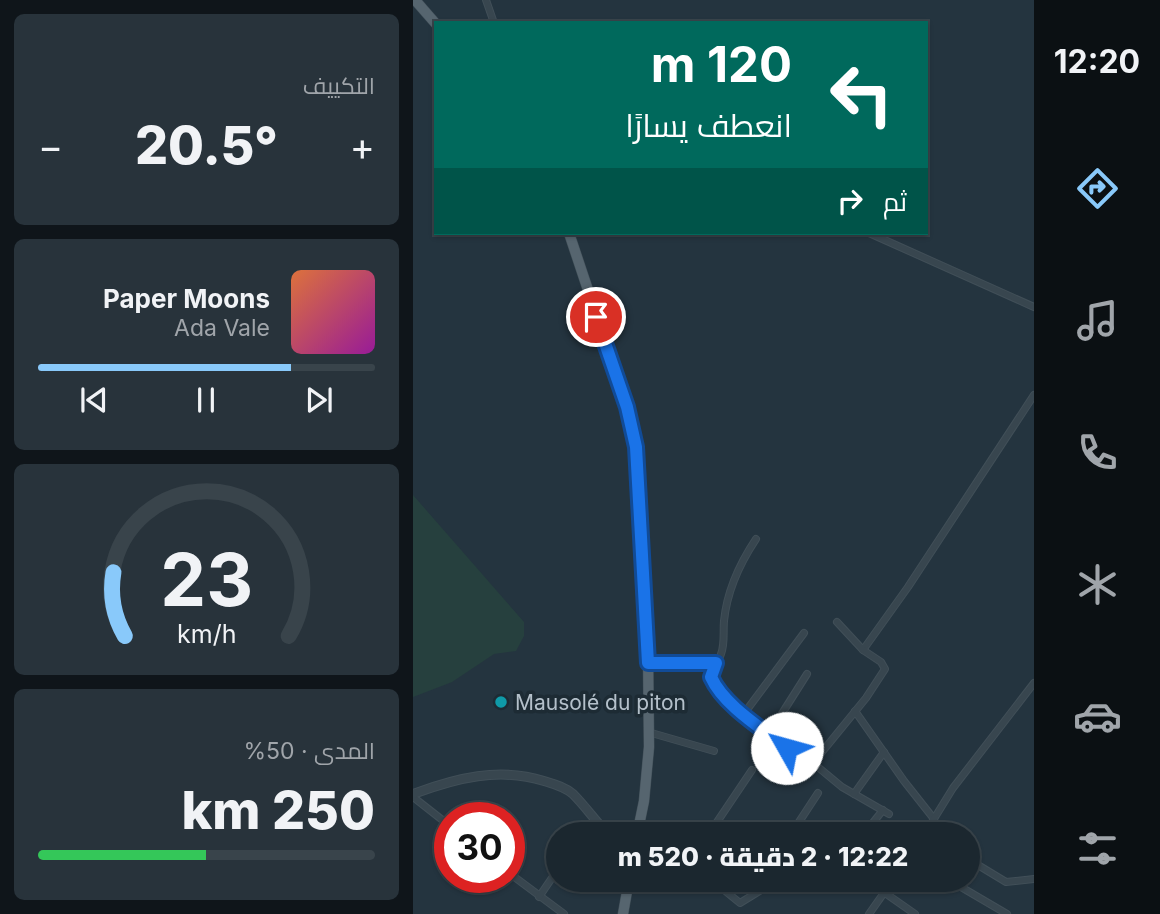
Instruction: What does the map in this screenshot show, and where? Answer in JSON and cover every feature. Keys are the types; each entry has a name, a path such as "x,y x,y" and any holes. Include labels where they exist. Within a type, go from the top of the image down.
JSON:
{"main road":[{"path":"415,0 434,22"},
{"path":"570,235 633,430 648,663 649,732 639,822"},
{"path":"623,914 627,892"}],"street":[{"path":"486,0 493,21"},
{"path":"873,235 1034,307"},
{"path":"863,650 908,587 1034,396"},
{"path":"756,538 743,558 735,578 725,618 721,656 711,673 712,681 743,715 854,794 886,812 876,822"},
{"path":"813,763 885,669 881,662 863,650 837,622"},
{"path":"743,715 804,633"},
{"path":"648,663 716,663"},
{"path":"769,734 807,674"},
{"path":"932,822 953,788 1034,683"},
{"path":"855,711 934,819"},
{"path":"649,732 714,751"},
{"path":"854,794 884,752"},
{"path":"717,822 752,770"},
{"path":"434,813 413,795 444,782 486,774 521,775 573,793 594,820"},
{"path":"799,822 818,793"},
{"path":"980,866 1006,882 1034,879"},
{"path":"525,886 564,914"},
{"path":"539,897 546,887"},
{"path":"727,892 740,903 758,892"},
{"path":"969,892 1007,914"},
{"path":"869,914 885,893 915,914"}],"green space":[{"path":"413,495 524,622 524,636 516,651 494,654 452,682 413,697"}],"place":[{"name":"Mausolé du piton","path":"501,702"}],"route":[{"path":"596,317 627,407 636,447 648,663 716,663 711,677 718,690 743,715 787,748"}]}
